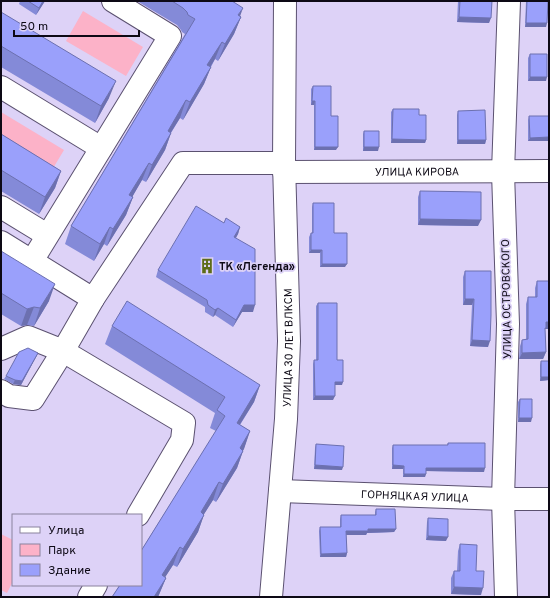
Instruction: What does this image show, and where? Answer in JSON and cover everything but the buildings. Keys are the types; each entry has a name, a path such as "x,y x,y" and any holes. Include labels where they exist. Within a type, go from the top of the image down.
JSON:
{"street":[{"path":"32,260 170,36 113,1"},
{"name":"УЛИЦА 30 ЛЕТ ВЛКСМ","path":"271,597 286,419 289,341 284,167 285,1"},
{"name":"УЛИЦА ОСТРОВСКОГО","path":"506,597 504,499 508,324 503,172 508,1"},
{"path":"1,87 101,148"},
{"name":"УЛИЦА КИРОВА","path":"93,299 183,163 284,167 549,172"},
{"path":"1,207 47,235"},
{"path":"1,242 93,299 33,399 9,396 1,391"},
{"path":"1,349 28,337 63,351 184,423 182,440 139,514"},
{"name":"ГОРНЯЦКАЯ УЛИЦА","path":"280,491 504,499 549,499"},
{"path":"89,597 95,586"}],"green space":[{"path":"83,11 143,47 126,76 66,41"},
{"path":"1,112 64,150 49,175 1,146"},
{"path":"1,534 12,540 12,583 7,593 1,590"}],"place":[{"name":"ТК «Легенда»","path":"207,266"}]}
